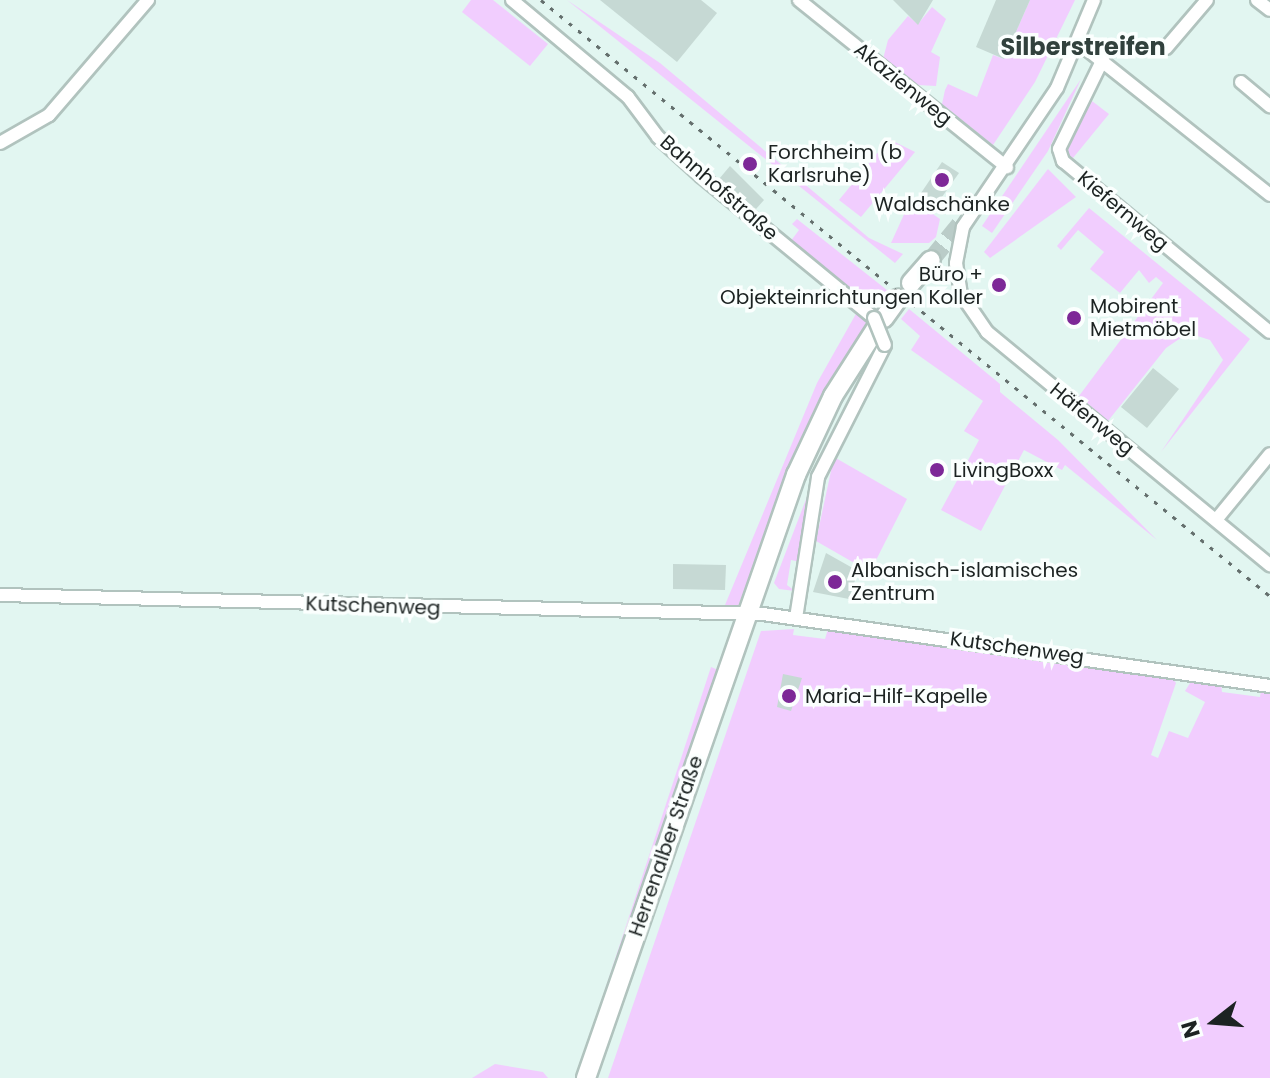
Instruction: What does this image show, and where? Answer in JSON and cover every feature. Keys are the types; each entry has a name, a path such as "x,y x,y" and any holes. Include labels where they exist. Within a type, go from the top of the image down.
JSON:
{"main road":[{"path":"911,283 931,260"},
{"name":"Herrenalber Straße","path":"586,1078 755,614 814,434 898,299"}],"street":[{"path":"0,143 49,115 148,0"},
{"name":"Bahnhofstraße","path":"512,0 628,97 658,137 701,176 880,328"},
{"name":"Akazienweg","path":"799,0 1007,167"},
{"path":"1007,167 1083,46 1094,0"},
{"path":"1166,48 1207,0"},
{"path":"1257,0 1270,10"},
{"path":"1083,46 1270,195"},
{"name":"Kiefernweg","path":"1103,59 1059,149 1063,161 1270,332"},
{"path":"1241,82 1267,99"},
{"name":"Häfenweg","path":"1007,167 963,227 957,248 961,294 987,332 1270,565"},
{"name":"Herrenalber Straße","path":"796,618 818,477 880,328"},
{"path":"1216,520 1270,454"},
{"name":"Kutschenweg","path":"0,595 755,614 1270,686"}],"shaded area":[{"path":"471,0 493,0 548,44 530,66 462,12"},
{"path":"567,0 660,63 869,238 903,254 895,263"},
{"path":"1030,0 1075,0 1035,82 993,145 942,104 945,90 948,84 977,97 993,55 1004,59"},
{"path":"932,7 946,19 931,52 940,57 936,86 918,85 883,59 888,40 908,16 918,24"},
{"path":"1081,79 1048,151 992,233 982,226"},
{"path":"1092,101 1109,114 1073,158 1064,151"},
{"path":"889,139 915,152 861,217 839,200"},
{"path":"1048,169 1076,197 990,258 984,252"},
{"path":"911,199 940,219 936,237 929,243 891,243"},
{"path":"1089,208 1250,339 1161,452 1223,360 1210,340 1188,333 1166,348 1108,421 1079,396 1163,283 1156,277 1149,283 1139,270 1120,293 1090,269 1104,252 1078,230 1061,250 1057,246"},
{"path":"797,219 892,294 884,305 874,298 868,305 790,242 799,230 792,224"},
{"path":"909,309 1000,384 1000,392 1058,440 1157,540 1065,465 1062,470 1024,450 981,531 941,510 979,440 964,431 983,401 911,350 920,336 901,319"},
{"path":"857,312 870,323 804,440 738,606 725,605 817,383"},
{"path":"834,457 907,499 870,572 816,541"},
{"path":"808,494 800,562 791,560 787,585 795,591 779,589 774,583"},
{"path":"794,629 793,635 825,639 828,629 1170,676 1176,683 1151,755 1158,758 1169,731 1188,738 1205,702 1185,691 1192,680 1221,684 1222,692 1260,697 1261,690 1270,691 1270,1078 608,1078 761,631"},
{"path":"711,667 718,670 706,712 576,1078"},
{"path":"495,1064 543,1072 548,1078 472,1078"}],"building":[{"path":"600,0 701,0 717,13 677,62"},
{"path":"893,0 933,0 918,25"},
{"path":"996,0 1030,0 1004,59 976,47"},
{"name":"Waldschänke","path":"942,162 959,173 937,204 921,193"},
{"path":"730,166 764,200 756,209 719,179"},
{"path":"1153,368 1179,389 1147,428 1121,407"},
{"name":"Albanisch-islamisches Zentrum","path":"826,553 858,571 849,599 813,592"},
{"path":"673,564 726,565 725,590 673,589"},
{"name":"Maria-Hilf-Kapelle","path":"783,674 802,678 791,711 777,707"}],"tunnel":[{"path":"931,260 970,212"}],"railway":[{"path":"541,0 1270,596"}],"place":[{"name":"Forchheim (b Karlsruhe)","path":"750,164"},
{"name":"Waldschänke","path":"942,180"},
{"name":"Büro + Objekteinrichtungen Koller","path":"999,285"},
{"name":"Mobirent Mietmöbel","path":"1074,318"},
{"name":"LivingBoxx","path":"937,470"},
{"name":"Albanisch-islamisches Zentrum","path":"835,582"},
{"name":"Maria-Hilf-Kapelle","path":"789,696"}],"district":[{"name":"Silberstreifen","path":"1083,47"}]}
